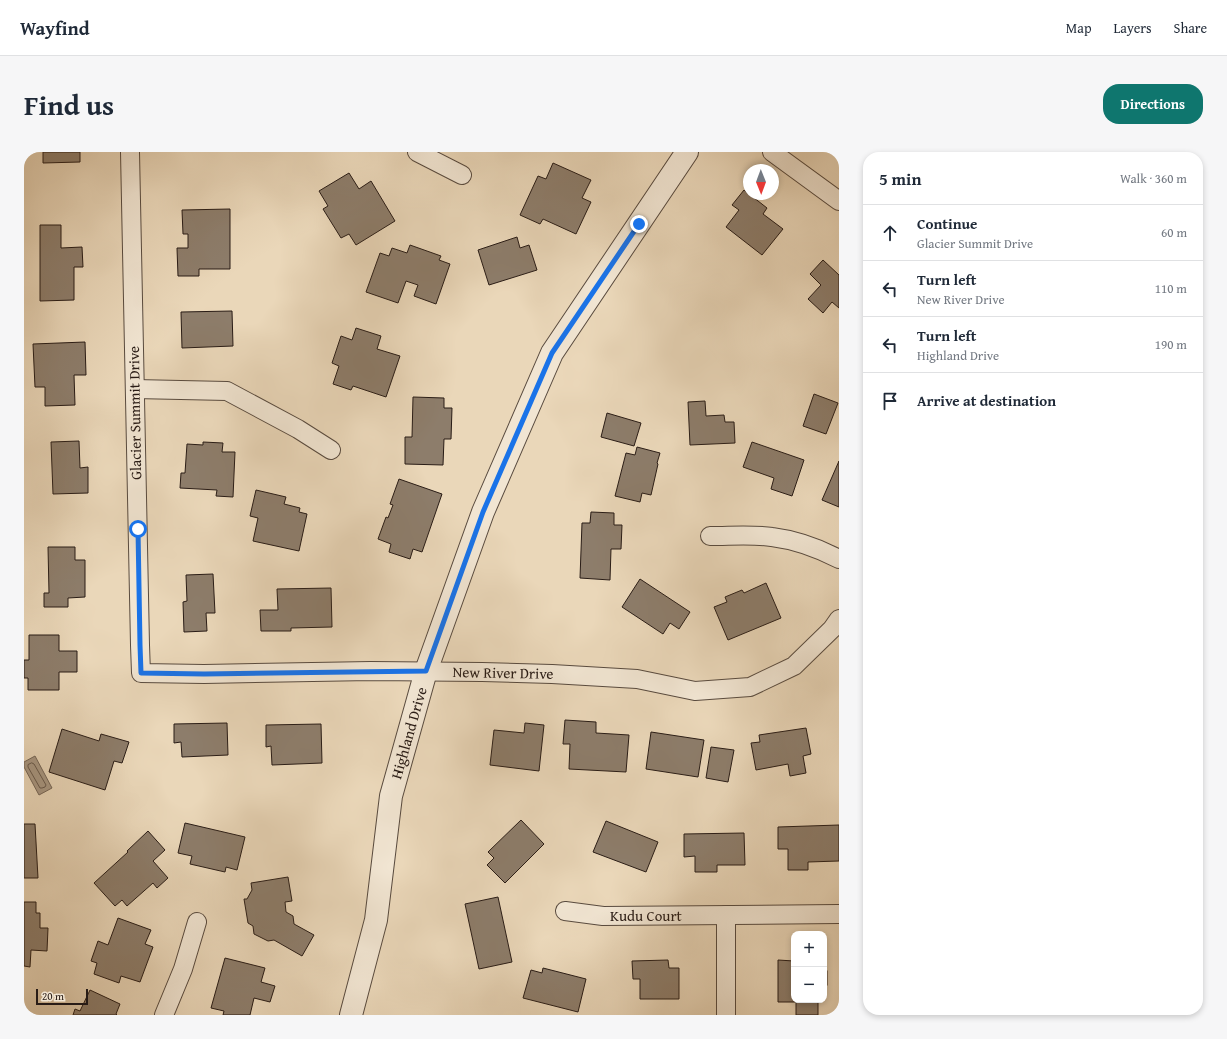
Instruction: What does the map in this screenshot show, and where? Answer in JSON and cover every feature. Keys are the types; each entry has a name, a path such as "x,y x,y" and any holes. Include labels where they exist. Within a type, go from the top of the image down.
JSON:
{"street":[{"name":"Glacier Summit Drive","path":"130,152 141,673"},
{"path":"417,152 462,175"},
{"name":"Highland Drive","path":"351,1015 376,920 391,796 426,671 483,512 552,353 687,152"},
{"path":"772,152 839,201"},
{"path":"134,389 227,391 298,429 332,450"},
{"path":"710,536 771,536 822,550 839,559"},
{"name":"New River Drive","path":"141,673 204,674 426,671 552,674 637,679 695,691 750,687 794,666 832,629 839,619"},
{"name":"Kudu Court","path":"565,911 603,916 839,914"},
{"path":"726,915 726,1015"},
{"path":"164,1015 183,969 197,922"}],"water":[{"path":"35,756 52,788 39,795 24,767 24,762"}],"building":[{"path":"43,152 80,152 80,162 43,163"},
{"path":"553,163 591,180 582,198 591,202 576,234 543,219 540,224 520,215 538,176 546,179"},
{"path":"349,173 359,189 371,181 395,221 356,245 349,234 341,238 323,209 328,206 319,191"},
{"path":"743,191 743,200 757,200 767,208 763,214 783,229 762,255 726,227 739,210 732,205"},
{"path":"230,209 230,269 199,269 199,276 178,276 177,248 188,248 188,234 183,234 182,210"},
{"path":"40,225 61,225 61,248 82,247 83,267 74,267 74,300 40,301"},
{"path":"517,237 520,248 529,245 537,270 489,285 478,250"},
{"path":"410,245 441,256 439,260 450,264 436,304 414,296 418,285 406,281 398,303 366,292 380,253 389,256 392,248 407,253"},
{"path":"823,260 839,275 839,308 832,302 823,313 808,299 821,285 810,274"},
{"path":"232,311 233,346 182,348 181,312"},
{"path":"356,328 381,336 377,349 400,356 386,397 353,386 351,390 333,384 339,366 332,363 341,336 352,340"},
{"path":"85,342 86,375 74,375 75,405 45,406 45,387 35,387 33,344"},
{"path":"814,394 838,403 826,434 803,426"},
{"path":"413,397 444,398 444,408 452,408 451,439 444,439 443,465 405,464 405,437 412,437"},
{"path":"705,401 706,416 724,415 725,422 734,422 735,443 690,445 688,402"},
{"path":"607,413 641,423 634,446 601,437"},
{"path":"79,441 80,468 88,467 88,493 53,494 51,442"},
{"path":"203,442 223,443 222,452 235,452 233,497 216,496 217,490 180,488 181,473 185,473 187,444 203,445"},
{"path":"752,442 804,460 792,496 771,489 774,478 743,467"},
{"path":"637,447 660,453 651,495 642,493 640,502 615,496 626,453 635,455"},
{"path":"839,461 839,507 822,500"},
{"path":"399,479 442,494 422,552 413,549 410,559 389,552 391,544 378,539 386,517 388,518 393,505 390,504"},
{"path":"256,490 286,497 284,504 300,508 299,512 307,514 299,551 253,541 258,518 250,516"},
{"path":"591,512 614,513 614,525 622,525 621,549 611,549 610,580 580,578 582,523 590,523"},
{"path":"48,547 75,547 75,560 85,560 85,597 68,598 68,607 44,607 44,593 49,593"},
{"path":"213,574 215,613 206,613 207,631 184,632 183,602 187,601 186,575"},
{"path":"640,579 690,612 679,629 670,623 663,634 622,607"},
{"path":"766,583 781,618 728,640 714,607 727,602 725,597 742,590 744,593"},
{"path":"331,588 332,627 291,628 291,631 261,631 260,610 278,610 277,589"},
{"path":"29,635 59,635 59,651 77,651 77,672 59,672 59,690 28,690 28,678 24,678 24,660 29,660"},
{"path":"565,720 596,722 596,733 629,735 626,772 569,769 570,744 563,744"},
{"path":"227,723 228,755 182,757 181,742 174,743 174,724"},
{"path":"525,723 544,725 539,771 490,765 494,730 524,733"},
{"path":"321,724 322,763 272,765 271,746 266,747 266,725"},
{"path":"806,728 811,754 803,756 806,773 790,776 788,764 756,770 751,743 760,742 759,735"},
{"path":"62,729 99,741 101,734 129,742 122,763 114,761 105,790 49,772"},
{"path":"651,732 704,740 698,777 646,769"},
{"path":"711,747 734,750 728,782 706,778"},
{"path":"521,820 544,844 505,883 487,865 494,858 488,852"},
{"path":"606,821 658,842 646,872 593,852"},
{"path":"185,823 245,837 237,870 226,867 225,872 190,864 192,856 178,853"},
{"path":"24,824 35,824 38,878 24,878"},
{"path":"839,825 839,861 808,862 808,870 788,870 788,849 778,849 778,827"},
{"path":"148,831 165,850 153,861 168,878 157,888 153,883 127,906 122,900 115,906 94,883 128,852 127,851"},
{"path":"744,833 745,865 717,865 717,872 695,872 695,856 684,857 684,834"},
{"path":"288,877 292,901 285,902 286,912 293,916 294,924 314,935 302,956 274,940 268,941 254,934 253,926 248,923 244,899 247,899 252,890 251,883"},
{"path":"498,897 512,962 479,969 465,904"},
{"path":"24,902 36,902 36,913 40,913 40,928 48,928 47,951 31,950 30,967 24,966"},
{"path":"118,918 151,930 145,944 153,947 140,982 121,976 119,983 94,974 97,963 91,961 98,941 108,945"},
{"path":"225,958 265,968 261,982 275,986 270,1002 254,998 250,1015 223,1015 224,1011 211,1008"},
{"path":"668,960 669,968 679,968 679,999 640,999 640,979 633,979 632,961"},
{"path":"778,960 791,961 791,1002 778,1002"},
{"path":"543,968 586,979 578,1012 523,998 531,970 542,973"},
{"path":"90,990 120,1004 116,1014 117,1015 73,1015 75,1009 80,1011"},
{"path":"796,1003 818,1003 818,1015 796,1015"}],"route":[{"path":"138,529 141,673 204,674 426,671 483,512 552,353 639,224"}]}
